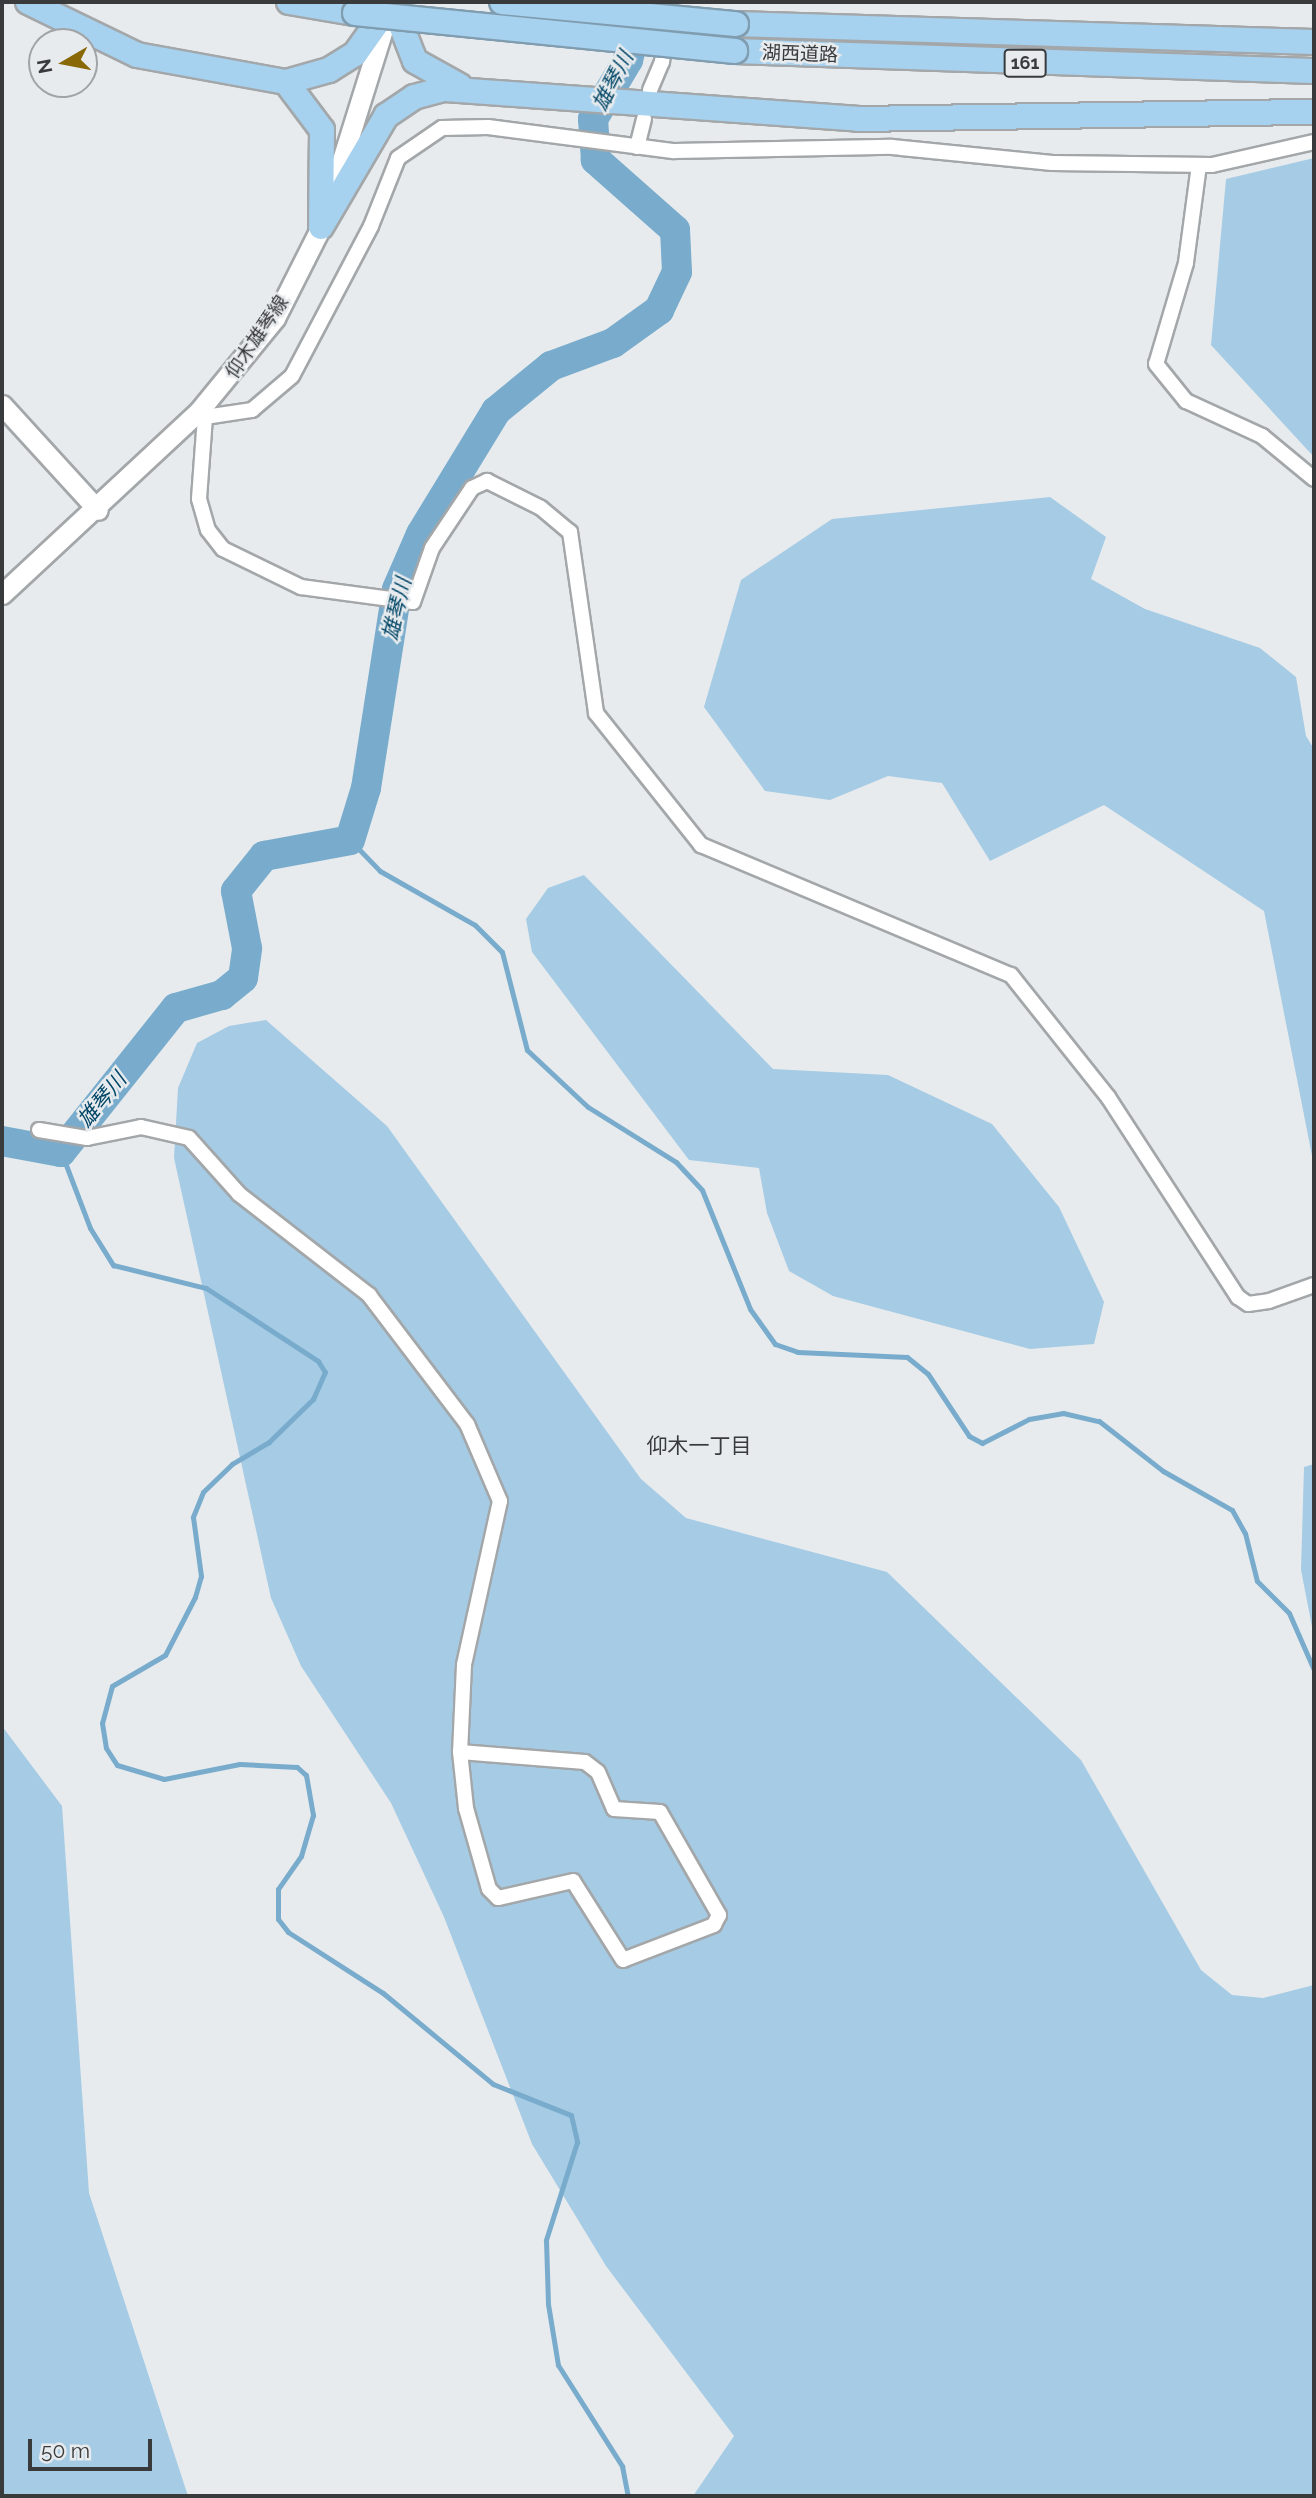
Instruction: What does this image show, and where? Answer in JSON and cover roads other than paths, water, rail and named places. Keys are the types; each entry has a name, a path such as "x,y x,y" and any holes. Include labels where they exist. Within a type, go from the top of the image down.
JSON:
{"highway":[{"path":"28,2 137,55 286,82 329,70 355,54 392,2"},
{"name":"湖西道路","path":"289,2 355,13 735,51 1314,71"},
{"path":"392,2 415,61 464,88"},
{"name":"湖西道路","path":"502,2 736,24 1314,43"},
{"path":"286,82 312,108 324,138 321,227"},
{"path":"321,227 386,116 414,97 464,88 562,99 858,119 1314,112"}],"main road":[{"name":"仰木雄琴線","path":"2,594 202,414 275,318 321,227 392,2"},
{"path":"2,405 98,510"}],"street":[{"path":"637,147 645,105 662,62 670,2"},
{"path":"1314,142 1199,165 1052,163 891,147 637,147 442,128 398,158 371,226 292,376 252,410 202,414 199,499 208,530 223,549 301,587 413,603 432,548 471,488 487,481 541,508 570,532 596,713 701,845 1011,975 1108,1097 1238,1297 1258,1302 1314,1285"},
{"path":"1199,165 1186,263 1156,363 1186,401 1262,436 1314,479"},
{"path":"39,1130 87,1138 141,1126 189,1138 239,1194 369,1295 467,1424 500,1501 464,1665 460,1752 466,1808 489,1889 498,1898 573,1881 623,1960 714,1925 719,1914 660,1812 614,1809 598,1772 585,1762 460,1752"}],"waterway":[{"name":"雄琴川","path":"2,1141 61,1152 176,1008 222,995 243,978 247,948 236,891 264,856 350,840 366,788 397,589 421,534 496,411 551,366 613,343 659,310 677,272 675,230 596,160 593,119 628,60 643,2"},
{"path":"350,840 380,871 475,925 502,952 527,1050 588,1107 676,1162 702,1190 750,1309 775,1344 798,1352 907,1357 928,1374 969,1436 982,1443 1029,1419 1063,1413 1099,1421 1163,1471 1232,1510 1245,1533 1257,1581 1289,1613 1314,1670"},
{"path":"61,1152 90,1228 113,1265 206,1288 318,1361 325,1372 313,1399 269,1442 232,1464 203,1492 193,1517 201,1576 195,1597 165,1655 112,1686 102,1723 106,1748 117,1765 164,1779 240,1764 297,1767 306,1775 313,1815 301,1856 278,1889 278,1919 288,1932 383,1993 493,2084 571,2115 577,2142 546,2240 548,2304 558,2365 622,2466 628,2496"}],"district":[{"name":"仰木一丁目","path":"699,1446"}]}
